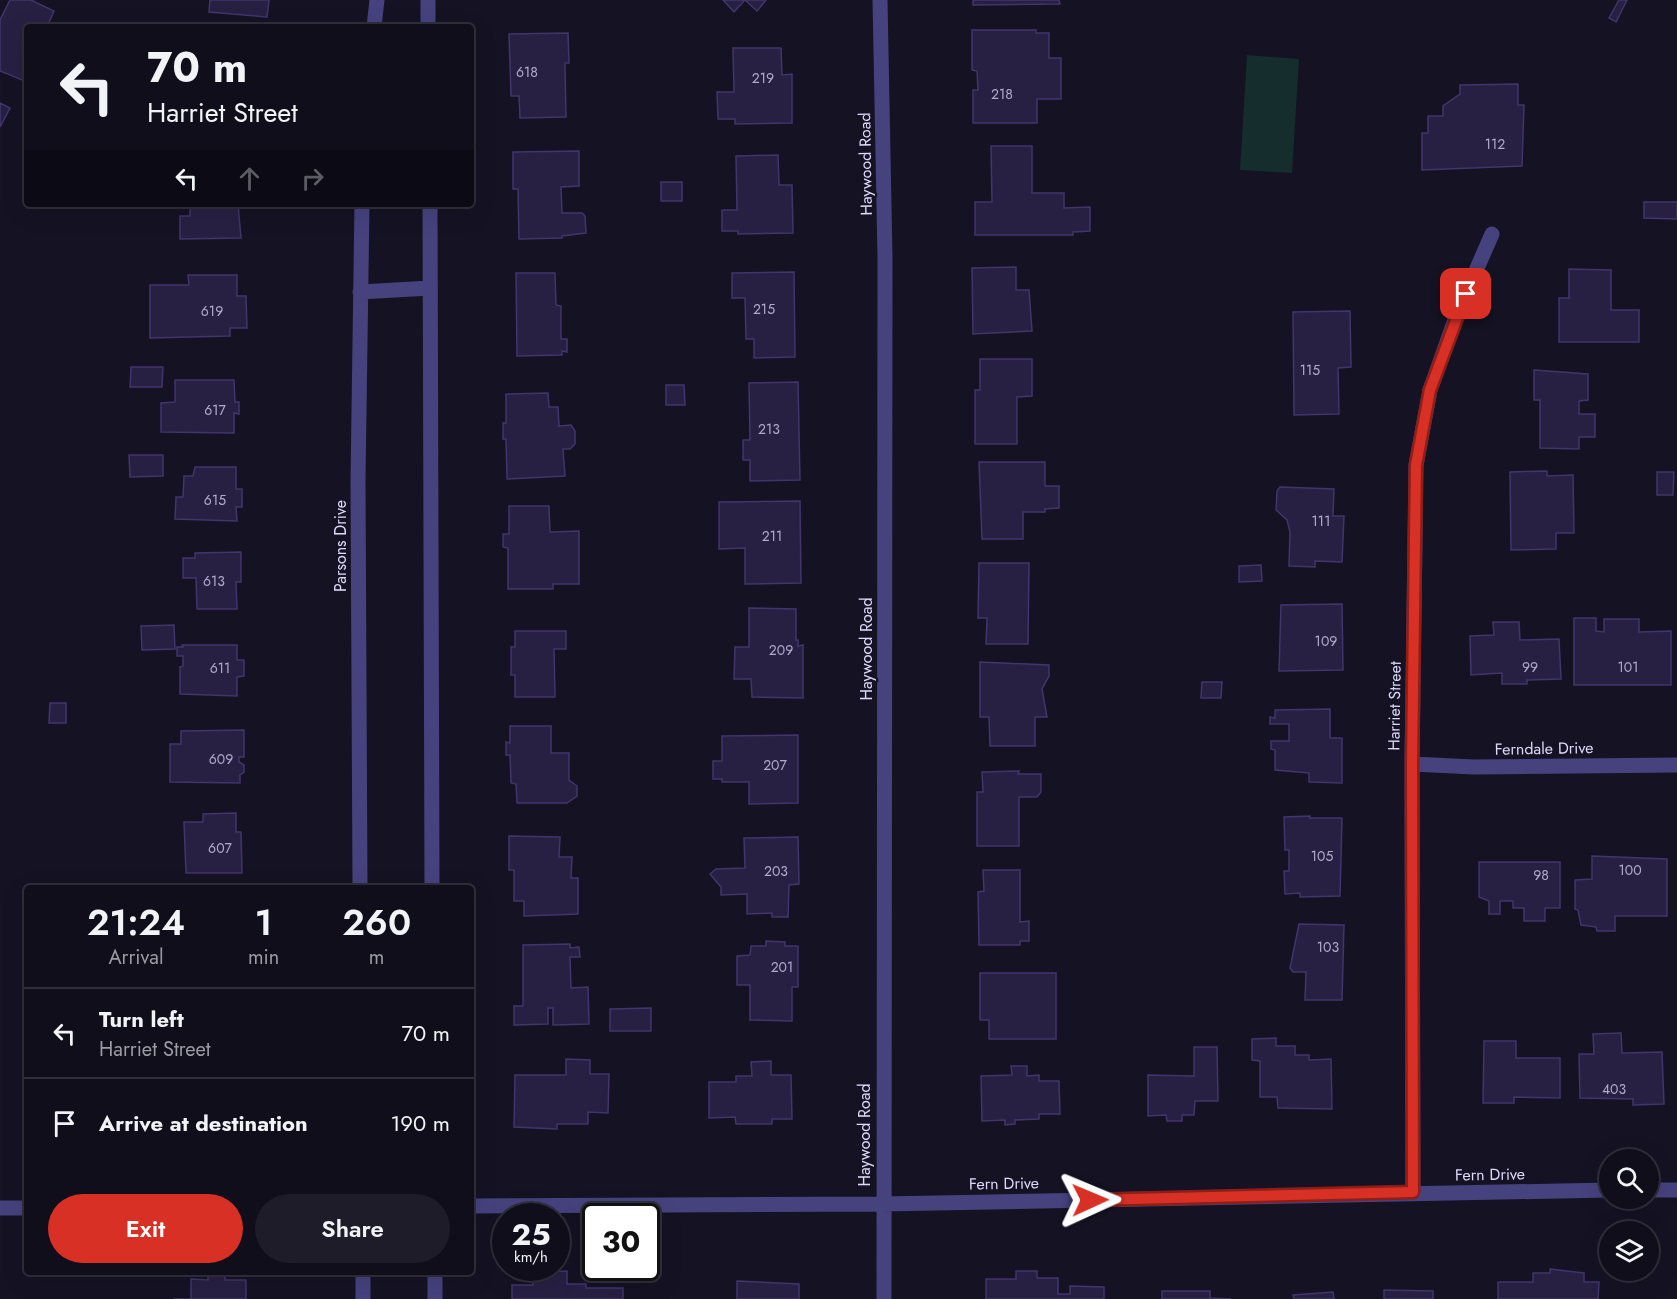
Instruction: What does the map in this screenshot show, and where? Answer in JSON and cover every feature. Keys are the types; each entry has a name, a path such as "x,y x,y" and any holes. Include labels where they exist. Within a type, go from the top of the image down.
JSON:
{"street":[{"path":"374,24 377,0"},
{"path":"428,0 428,24"},
{"name":"Haywood Road","path":"880,0 885,257 882,1204 884,1299"},
{"name":"Parsons Drive","path":"360,885 358,481 362,207"},
{"path":"430,207 432,885"},
{"name":"Harriet Street","path":"1413,1192 1412,764 1416,465 1430,390 1457,314 1492,234"},
{"path":"360,292 430,288"},
{"name":"Ferndale Drive","path":"1412,764 1474,767 1677,765"},
{"name":"Fern Drive","path":"474,1206 882,1204 1599,1190"},
{"path":"1659,1190 1677,1190"},
{"path":"0,1208 24,1208"},
{"path":"363,1275 363,1299"},
{"path":"435,1275 435,1299"}],"green space":[{"path":"1247,55 1299,59 1292,173 1240,170"}],"building":[{"path":"10,0 31,0 54,11 48,24 24,24 24,81 0,71 0,20"},
{"path":"210,0 269,0 267,17 209,12"},
{"path":"723,0 745,0 734,12"},
{"path":"745,0 766,0 757,11"},
{"path":"973,0 1059,0 1060,4 973,5"},
{"path":"1619,0 1627,0 1616,22 1609,18"},
{"path":"972,30 1036,30 1036,33 1049,33 1049,58 1061,58 1061,99 1037,99 1037,123 973,123 973,90 978,90 977,71 972,70"},
{"path":"568,33 569,63 565,63 566,117 520,118 519,96 511,96 509,34"},
{"path":"733,48 781,48 782,75 792,74 792,123 735,124 735,119 718,119 717,92 734,92"},
{"path":"1518,84 1518,105 1524,105 1522,166 1422,170 1422,133 1428,133 1428,116 1443,116 1443,106 1460,94 1460,85"},
{"path":"0,103 10,108 0,127"},
{"path":"991,146 1032,146 1032,193 1064,193 1064,208 1090,207 1090,231 1073,232 1073,235 975,235 975,202 992,202"},
{"path":"579,151 579,186 561,187 562,213 582,213 585,216 586,233 562,236 562,238 519,239 518,189 513,189 513,152"},
{"path":"778,155 779,185 792,185 793,233 738,234 738,231 722,231 722,210 737,210 736,156"},
{"path":"661,182 682,182 682,201 661,201"},
{"path":"1644,202 1677,202 1677,219 1644,218"},
{"path":"190,207 238,207 241,238 180,239 180,216 190,216"},
{"path":"1016,267 1016,290 1029,290 1032,331 973,334 972,268"},
{"path":"1569,269 1611,270 1611,310 1639,310 1639,342 1559,342 1559,298 1569,298"},
{"path":"794,272 795,357 754,358 754,339 746,339 745,298 732,298 732,273"},
{"path":"516,273 555,273 556,305 561,306 561,339 567,339 567,352 562,351 562,355 517,356"},
{"path":"188,275 237,275 237,296 246,296 247,328 230,328 230,336 150,338 150,285 189,285"},
{"path":"1350,311 1351,367 1338,368 1339,414 1294,415 1293,312"},
{"path":"980,359 1032,359 1032,396 1017,397 1017,444 975,444 975,390 980,390"},
{"path":"131,367 163,367 162,387 130,387"},
{"path":"1534,370 1588,374 1588,400 1579,401 1579,414 1595,414 1595,437 1579,437 1579,449 1540,448 1540,400 1534,400"},
{"path":"175,380 234,380 235,402 239,402 239,414 234,413 234,433 161,432 161,403 175,402"},
{"path":"798,382 800,480 750,481 750,460 743,460 743,440 750,440 749,383"},
{"path":"666,385 684,385 685,405 666,405"},
{"path":"548,393 549,407 558,407 559,426 571,425 575,431 575,444 570,449 563,449 565,476 507,479 506,439 503,439 503,423 506,423 506,394"},
{"path":"129,455 163,455 163,476 130,477"},
{"path":"979,462 1045,462 1045,486 1059,486 1059,508 1045,509 1045,512 1023,512 1023,539 982,539"},
{"path":"195,467 236,467 236,489 242,489 242,507 236,507 237,521 175,519 176,497 183,497 184,476 193,476"},
{"path":"1547,471 1547,476 1573,475 1574,533 1556,533 1556,549 1511,550 1510,472"},
{"path":"1657,472 1674,472 1673,495 1657,495"},
{"path":"1280,487 1334,489 1333,516 1344,516 1342,562 1315,561 1315,567 1289,566 1290,532 1287,520 1276,510 1277,491"},
{"path":"800,501 801,583 745,584 745,548 719,549 719,502"},
{"path":"509,506 549,506 550,532 579,531 579,584 553,584 553,589 508,589 508,548 503,547 503,534 509,534"},
{"path":"241,552 241,582 236,582 237,609 197,609 196,578 183,578 183,558 195,558 195,553"},
{"path":"979,563 1029,563 1028,644 986,644 987,618 978,618"},
{"path":"1261,565 1262,581 1239,582 1239,566"},
{"path":"1342,604 1343,670 1279,671 1281,605"},
{"path":"749,608 796,609 796,640 798,640 798,646 803,645 803,698 752,697 751,679 734,679 735,647 749,647"},
{"path":"1574,618 1596,618 1596,631 1604,632 1604,619 1639,619 1639,632 1671,631 1671,685 1574,685"},
{"path":"1493,622 1519,622 1520,640 1559,639 1561,679 1527,680 1527,684 1502,684 1502,673 1471,675 1470,636 1494,635"},
{"path":"174,625 175,649 142,650 141,626"},
{"path":"515,631 566,631 566,649 554,649 555,697 515,697 515,675 511,675 511,647 515,647"},
{"path":"182,645 237,645 237,660 244,660 244,676 237,677 237,696 180,694 180,667 183,666 183,656 177,656 177,647 183,647"},
{"path":"980,662 1049,665 1049,676 1042,689 1047,717 1035,717 1035,746 990,746 989,717 980,717"},
{"path":"1202,682 1222,682 1221,698 1201,698"},
{"path":"50,703 66,703 66,723 49,723"},
{"path":"1330,709 1330,738 1342,738 1342,783 1309,782 1309,773 1275,770 1275,750 1271,749 1271,741 1289,741 1289,724 1270,724 1270,717 1275,718 1275,710"},
{"path":"510,726 551,726 551,753 569,753 569,780 577,786 577,796 567,803 517,803 516,784 511,783 510,755 506,755 506,742 510,743"},
{"path":"244,730 244,757 239,757 239,762 244,765 244,772 240,775 240,783 170,782 170,744 181,744 181,731"},
{"path":"798,735 798,803 749,804 749,782 722,782 722,779 713,779 713,761 722,761 722,736"},
{"path":"1019,771 1018,774 1041,774 1041,792 1037,797 1019,797 1019,846 977,846 977,792 983,792 982,772"},
{"path":"236,813 236,832 241,832 242,873 186,873 184,822 203,822 203,814"},
{"path":"1310,816 1310,818 1342,818 1340,896 1300,897 1300,893 1285,894 1284,871 1289,871 1289,850 1285,850 1284,817"},
{"path":"509,836 560,837 559,857 572,857 571,878 578,878 578,914 524,916 524,901 514,901 514,870 509,870"},
{"path":"798,837 799,884 789,885 788,917 772,917 772,913 747,914 747,894 721,895 721,887 710,874 716,869 745,868 744,838"},
{"path":"1592,856 1667,859 1667,916 1615,916 1615,931 1597,931 1596,927 1581,925 1578,910 1575,909 1575,880 1592,879"},
{"path":"1479,862 1560,862 1560,908 1545,908 1545,921 1524,921 1524,908 1513,908 1513,901 1500,901 1500,914 1489,914 1489,901 1479,897"},
{"path":"983,870 1020,870 1020,922 1029,921 1029,941 1020,941 1020,945 979,945 978,892 984,891"},
{"path":"1299,924 1344,925 1342,1000 1305,1000 1306,972 1293,972 1290,968"},
{"path":"766,941 785,942 785,946 798,946 798,987 792,987 792,1021 750,1020 750,985 737,985 737,956 750,955 751,946 766,946"},
{"path":"570,944 570,948 579,947 580,957 570,957 571,988 588,987 589,1024 553,1025 553,1008 548,1008 548,1024 514,1025 514,1006 523,1006 523,945"},
{"path":"980,973 1056,973 1056,1039 989,1039 989,1020 980,1020"},
{"path":"651,1008 651,1031 610,1031 610,1009"},
{"path":"1621,1033 1622,1053 1662,1052 1664,1104 1633,1105 1633,1099 1580,1098 1579,1054 1594,1054 1593,1034"},
{"path":"1276,1038 1276,1046 1295,1046 1295,1055 1309,1055 1309,1060 1331,1059 1332,1109 1278,1108 1277,1097 1260,1097 1260,1061 1252,1060 1252,1039"},
{"path":"1484,1041 1516,1041 1516,1058 1560,1058 1560,1098 1514,1097 1514,1103 1483,1103"},
{"path":"1194,1047 1217,1047 1218,1101 1195,1101 1194,1115 1182,1115 1182,1121 1167,1121 1166,1115 1148,1116 1148,1075 1194,1076"},
{"path":"566,1059 590,1060 590,1074 609,1074 608,1113 588,1112 588,1124 557,1124 557,1129 514,1127 515,1075 566,1075"},
{"path":"771,1061 771,1075 791,1075 792,1119 772,1119 772,1124 736,1124 735,1117 709,1118 709,1082 736,1082 736,1076 752,1076 751,1062"},
{"path":"1011,1066 1027,1066 1027,1076 1039,1075 1039,1081 1059,1081 1060,1114 1039,1114 1039,1119 1015,1120 1015,1124 1005,1125 1005,1120 982,1121 981,1076 1012,1075"},
{"path":"1550,1269 1584,1273 1584,1282 1599,1282 1598,1299 1498,1299 1498,1282 1533,1282 1533,1273 1550,1273"},
{"path":"1016,1271 1037,1271 1037,1278 1058,1278 1058,1294 1070,1294 1070,1286 1104,1287 1104,1299 986,1299 986,1279 1016,1279"},
{"path":"208,1275 225,1275 225,1280 246,1280 246,1299 191,1299 191,1279 208,1280"},
{"path":"533,1281 567,1281 567,1284 586,1284 586,1288 623,1288 623,1299 512,1299 512,1285 533,1285"},
{"path":"737,1281 799,1284 799,1299 737,1299"},
{"path":"1384,1290 1433,1291 1433,1299 1384,1299"},
{"path":"1162,1291 1210,1291 1210,1298 1231,1299 1162,1299"},
{"path":"1333,1292 1334,1299 1294,1299 1293,1295"}],"route":[{"path":"1090,1200 1413,1192 1412,764 1416,465 1430,390 1466,294"}]}
